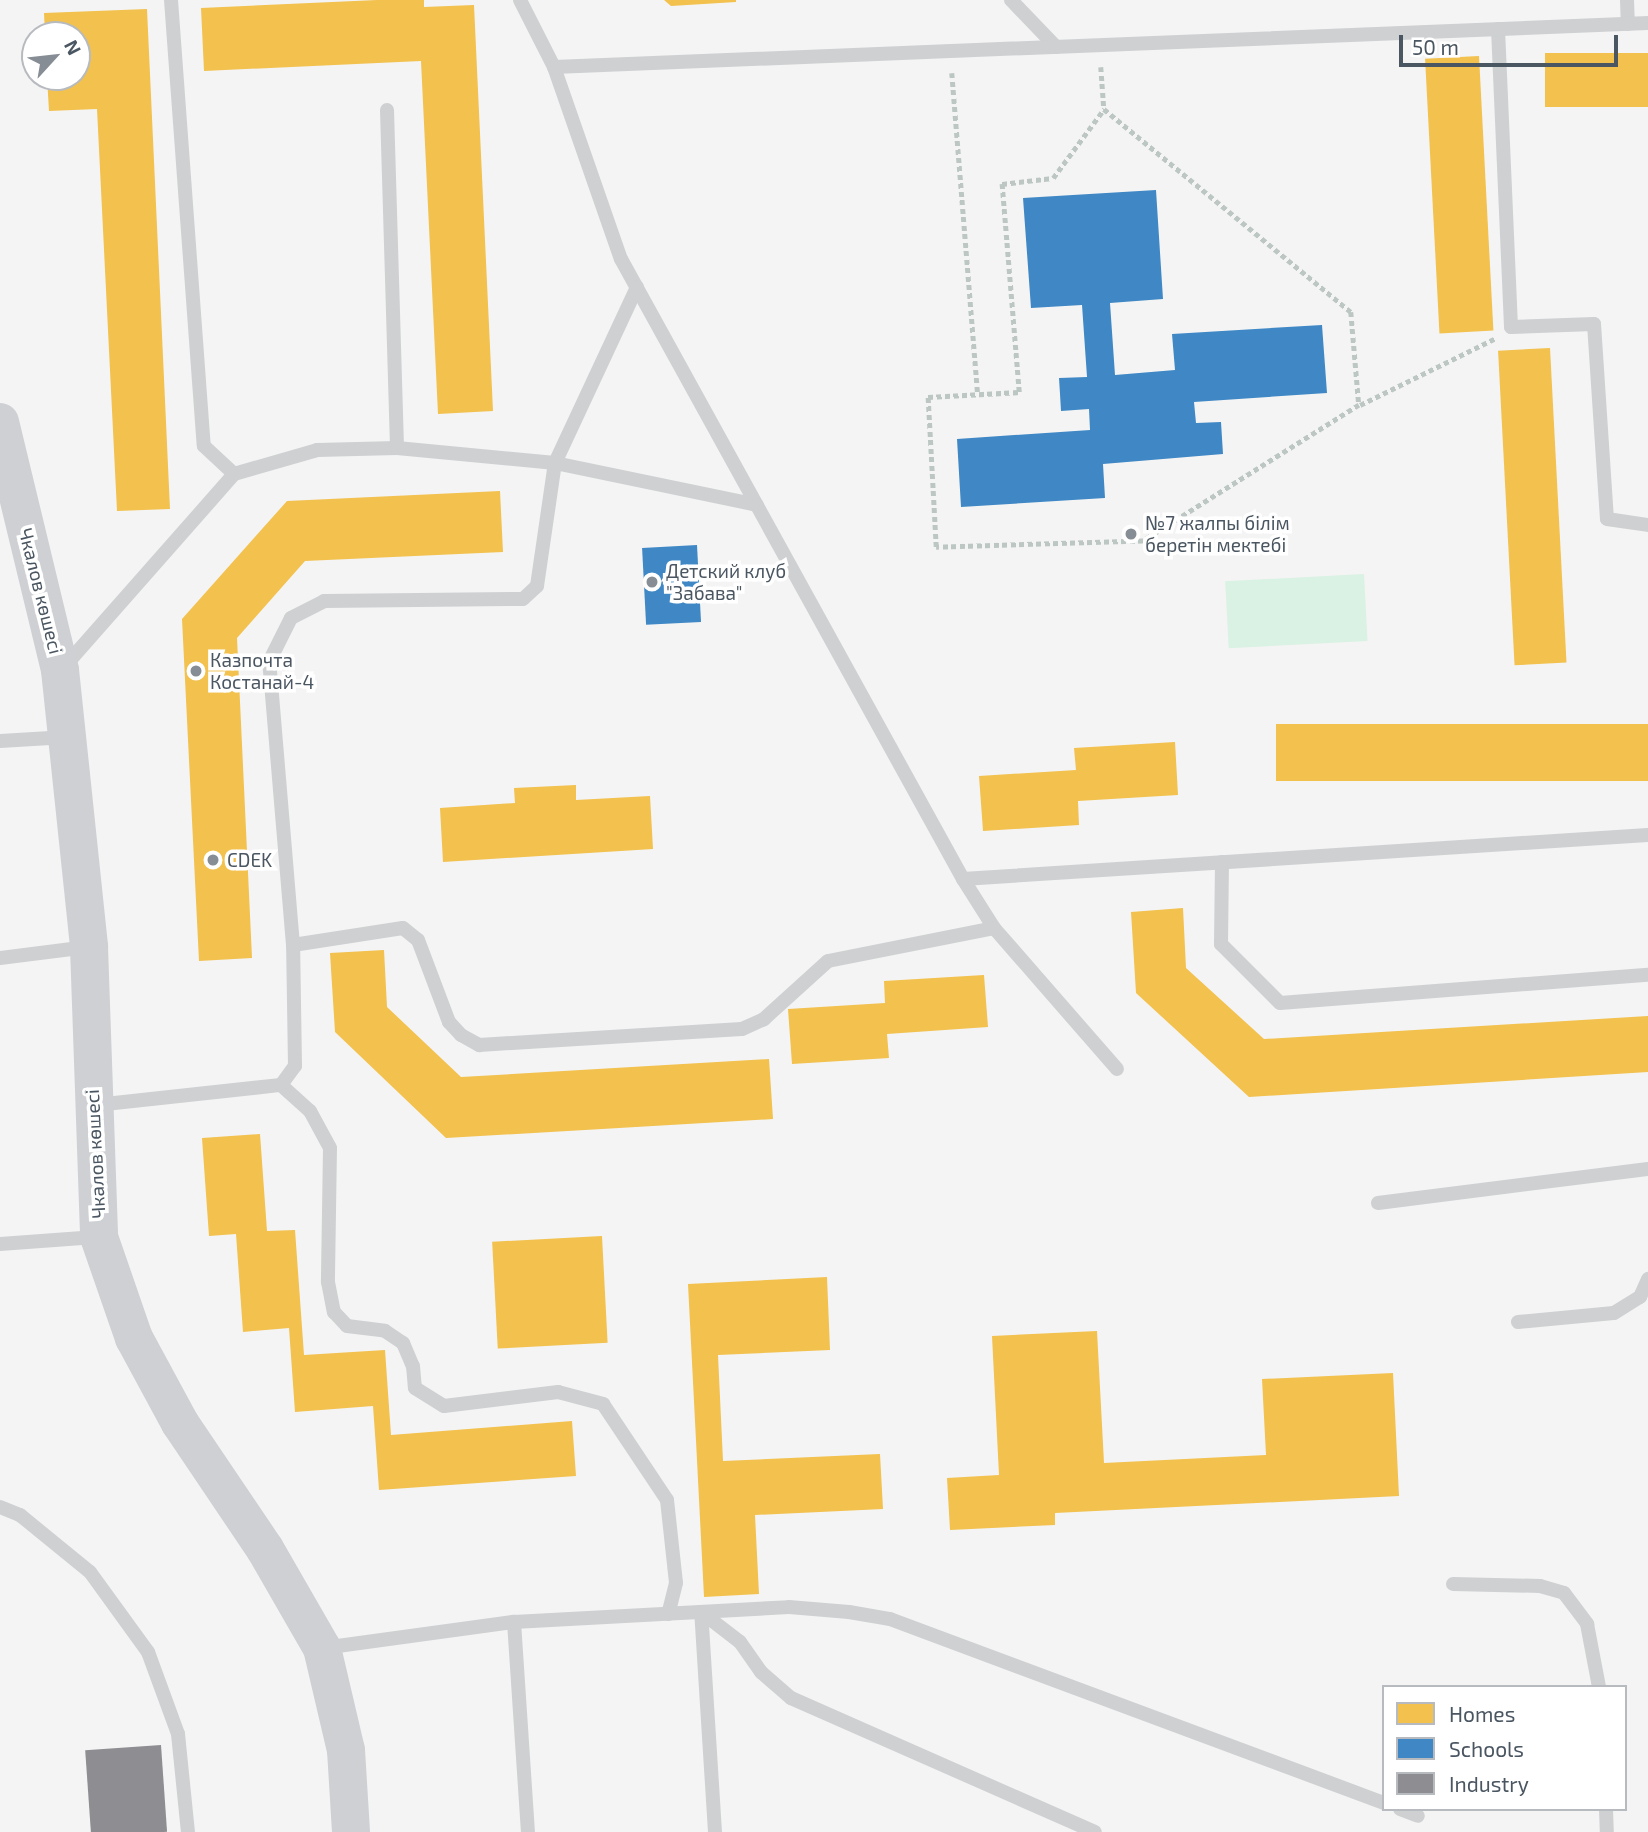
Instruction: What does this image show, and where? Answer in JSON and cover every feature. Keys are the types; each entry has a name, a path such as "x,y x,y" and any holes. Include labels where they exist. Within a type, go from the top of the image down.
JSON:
{"street":[{"name":"Чкалов көшесі","path":"0,422 60,670 89,947 91,1105 99,1237 134,1338 174,1410 265,1549 322,1648 346,1750 352,1832"}],"lane":[{"path":"171,0 204,446 234,474"},
{"path":"520,0 554,67 621,259 963,879 994,928 1117,1069"},
{"path":"1011,0 1056,47"},
{"path":"1627,0 1628,24"},
{"path":"554,67 1648,23"},
{"path":"1498,29 1511,327 1594,324 1608,519 1648,526"},
{"path":"387,110 397,448"},
{"path":"91,1105 281,1085 295,1066 293,945 269,662 291,618 324,601 523,598 537,586 543,571 555,463 637,287"},
{"path":"60,670 234,474 317,450 397,448 555,463 757,505"},
{"path":"0,741 68,737"},
{"path":"963,879 1648,835"},
{"path":"1222,862 1221,944 1280,1003 1648,975"},
{"path":"293,945 403,928 418,940 449,1022 461,1035 479,1045 742,1029 764,1019 828,961 994,928"},
{"path":"0,958 89,947"},
{"path":"281,1085 310,1111 330,1148 328,1282 334,1312 347,1326 385,1331 403,1343 413,1366 415,1388 444,1406 558,1392 603,1404 667,1500 676,1583 668,1614"},
{"path":"1378,1203 1648,1170"},
{"path":"0,1244 99,1237"},
{"path":"1518,1322 1614,1313 1640,1297 1648,1279"},
{"path":"0,1507 20,1515 90,1572 148,1652 178,1734 188,1832"},
{"path":"1453,1584 1540,1586 1564,1593 1587,1624 1599,1685"},
{"path":"322,1648 514,1622 789,1607 890,1619 1382,1802"},
{"path":"701,1612 715,1832"},
{"path":"701,1612 740,1642 761,1672 791,1698 1095,1832"},
{"path":"514,1622 528,1832"},
{"path":"1405,1811 1418,1816"},
{"path":"1606,1811 1607,1832"}],"path":[{"path":"1099,45 1104,108 1053,178 1002,184 1019,391 928,397 936,547 1143,541 1359,405 1511,327"},
{"path":"950,51 978,394"},
{"path":"1104,108 1351,312 1359,405"}],"green space":[{"path":"1364,574 1368,641 1229,648 1225,581"}],"building: Homes":[{"path":"424,0 424,7 474,5 493,411 438,414 421,61 204,71 201,8"},
{"path":"664,0 736,0 736,2 671,6"},
{"path":"147,9 170,509 117,511 97,109 49,111 48,91 91,91 91,21 44,21 44,13"},
{"path":"1545,53 1648,53 1648,107 1545,107"},
{"path":"1479,56 1493,331 1439,333 1425,59"},
{"path":"1550,348 1566,663 1515,665 1498,351"},
{"path":"500,491 503,552 305,561 237,638 252,958 199,961 182,619 287,501"},
{"path":"1276,724 1648,724 1648,781 1276,781"},
{"path":"1175,742 1178,795 1078,801 1079,825 983,831 979,776 1076,770 1074,748"},
{"path":"576,785 576,800 650,796 653,849 443,862 440,808 515,803 514,788"},
{"path":"1183,908 1186,968 1264,1039 1648,1016 1648,1072 1249,1097 1136,993 1131,912"},
{"path":"384,950 387,1007 461,1077 769,1059 773,1119 446,1138 335,1032 330,953"},
{"path":"984,975 988,1027 887,1034 889,1058 792,1064 788,1009 885,1003 884,981"},
{"path":"260,1134 267,1231 295,1230 304,1355 385,1350 391,1435 572,1421 576,1476 379,1490 373,1406 295,1412 289,1328 243,1332 236,1234 209,1236 202,1138"},
{"path":"602,1236 608,1343 498,1349 492,1242"},
{"path":"827,1277 830,1350 718,1355 723,1461 880,1454 883,1509 755,1515 759,1594 704,1597 688,1284"},
{"path":"1097,1331 1104,1463 1266,1455 1262,1379 1393,1373 1399,1496 1055,1513 1055,1525 950,1530 947,1478 999,1475 992,1336"}],"building: Schools":[{"path":"1156,190 1163,299 1110,303 1115,375 1175,370 1172,334 1322,325 1327,393 1194,402 1196,423 1221,422 1223,454 1103,464 1105,498 961,507 957,439 1090,430 1089,409 1061,411 1059,378 1087,377 1082,305 1031,308 1023,198"},
{"path":"697,545 701,622 646,625 642,548"}],"building: Industry":[{"path":"161,1745 167,1832 91,1832 85,1750"}],"place":[{"name":"№7 жалпы білім беретін мектебі","path":"1131,534"},
{"name":"Детский клуб \"Забава\"","path":"652,582"},
{"name":"Казпочта Костанай-4","path":"196,671"},
{"name":"CDEK","path":"213,860"}]}
